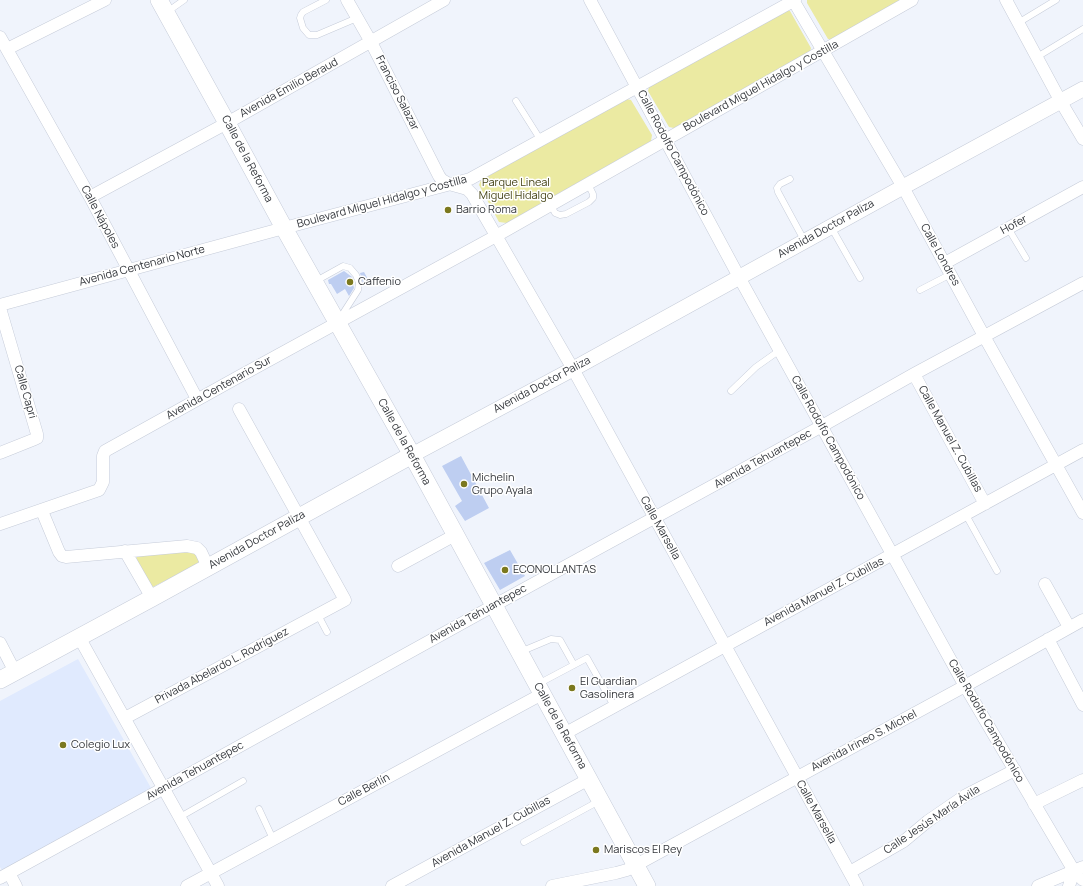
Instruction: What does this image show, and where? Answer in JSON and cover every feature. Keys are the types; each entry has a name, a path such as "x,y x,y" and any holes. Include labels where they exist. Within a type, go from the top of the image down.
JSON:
{"main road":[{"name":"Calle de la Reforma","path":"162,7 314,282 412,455 647,886"},
{"name":"Avenida Doctor Paliza","path":"0,680 412,455"}],"street":[{"path":"7,49 105,0"},
{"name":"Franciso Salazar","path":"347,0 371,42 438,176 449,184"},
{"name":"Avenida Emilio Beraud","path":"90,197 227,123 444,0"},
{"name":"Calle Rodolfo Campodónico","path":"590,0 739,277 965,686 1034,804 1078,869 1083,880"},
{"name":"Boulevard Miguel Hidalgo y Costilla","path":"284,228 470,179 794,0"},
{"name":"Calle Londres","path":"794,0 945,263 1083,513"},
{"name":"Boulevard Miguel Hidalgo y Costilla","path":"338,323 496,236 912,0"},
{"path":"1006,0 1061,102 1083,139"},
{"name":"Calle Nápoles","path":"0,37 90,197 198,399"},
{"name":"Avenida Doctor Paliza","path":"412,455 573,369 804,240 831,227 1083,89"},
{"name":"Calle Marsella","path":"449,184 467,188 472,194 573,369 857,886"},
{"name":"Hofer","path":"945,263 1083,188"},
{"name":"Avenida Centenario Norte","path":"0,305 284,228"},
{"name":"Avenida Tehuantepec","path":"4,875 914,374 1083,283"},
{"name":"Calle Capri","path":"0,308 37,438 0,453"},
{"name":"Avenida Centenario Sur","path":"42,511 99,490 103,482 103,456 105,451 338,323"},
{"name":"Calle Manuel Z. Cubillas","path":"914,374 985,504"},
{"path":"239,409 299,517"},
{"name":"Avenida Manuel Z. Cubillas","path":"564,734 1083,450"},
{"path":"0,524 42,511 62,556 66,557 179,546 193,546 201,552 208,567"},
{"name":"Privada Abelardo L. Rodríguez","path":"125,718 346,600 299,517"},
{"path":"398,566 455,535"},
{"path":"126,551 152,598"},
{"path":"1045,584 1070,627"},
{"name":"Avenida Irineo S. Michel","path":"552,886 616,873 636,866 1083,620"},
{"path":"79,637 218,886"},
{"path":"1048,639 1083,705"},
{"path":"0,643 15,672"},
{"name":"Calle Berlín","path":"187,886 539,689"},
{"name":"Calle Jesús María Ávila","path":"850,872 904,841 928,821 966,795 1015,770"},
{"name":"Avenida Manuel Z. Cubillas","path":"392,886 589,779"},
{"path":"1034,804 1083,780"},
{"path":"1038,886 1078,869"},
{"path":"1069,886 1078,869"},
{"path":"4,875 16,886"}],"lane":[{"path":"162,7 184,0"},
{"path":"326,0 303,12 301,15 300,18 303,28 309,35 317,35 357,18"},
{"path":"1018,23 1056,0"},
{"path":"1037,56 1083,29"},
{"path":"516,101 540,139"},
{"path":"790,179 780,184 777,188 804,240"},
{"path":"831,227 860,278"},
{"path":"1008,228 1026,258"},
{"path":"314,282 343,266 350,268 356,275 359,283 358,290 338,323"},
{"path":"920,290 951,274"},
{"path":"731,392 756,367 780,350"},
{"path":"966,515 997,571"},
{"path":"318,615 327,632"},
{"path":"519,652 551,639 560,640 574,665"},
{"path":"539,689 587,658 614,706"},
{"path":"180,817 243,781"},
{"path":"524,842 601,801"},
{"path":"259,809 273,839"}],"shaded area":[{"name":"Colegio Lux","path":"78,659 151,788 2,870 0,867 0,701"}],"green space":[{"path":"807,0 903,0 832,40 828,39 807,3"},
{"path":"786,10 790,11 811,48 810,52 674,128 669,127 648,91 649,87"},
{"name":"Parque Lineal Miguel Hidalgo","path":"626,99 631,100 652,135 651,141 507,223 499,222 479,185 481,180"},
{"path":"192,550 202,562 151,588 136,559 137,556"}],"building":[{"path":"344,271 352,277 354,284 354,288 349,296 345,289 337,294 331,284 329,284 328,280"},
{"path":"364,272 370,283 363,283 360,273"},
{"name":"Michelin Grupo Ayala","path":"461,456 489,508 465,521 455,506 462,501 442,466"},
{"name":"ECONOLLANTAS","path":"510,550 525,576 500,590 484,563"}],"place":[{"name":"Barrio Roma","path":"448,210"},
{"name":"Caffenio","path":"350,282"},
{"name":"Michelin Grupo Ayala","path":"464,484"},
{"name":"ECONOLLANTAS","path":"505,570"},
{"name":"El Guardian Gasolinera","path":"572,688"},
{"name":"Colegio Lux","path":"63,745"},
{"name":"Mariscos El Rey","path":"596,850"}]}
